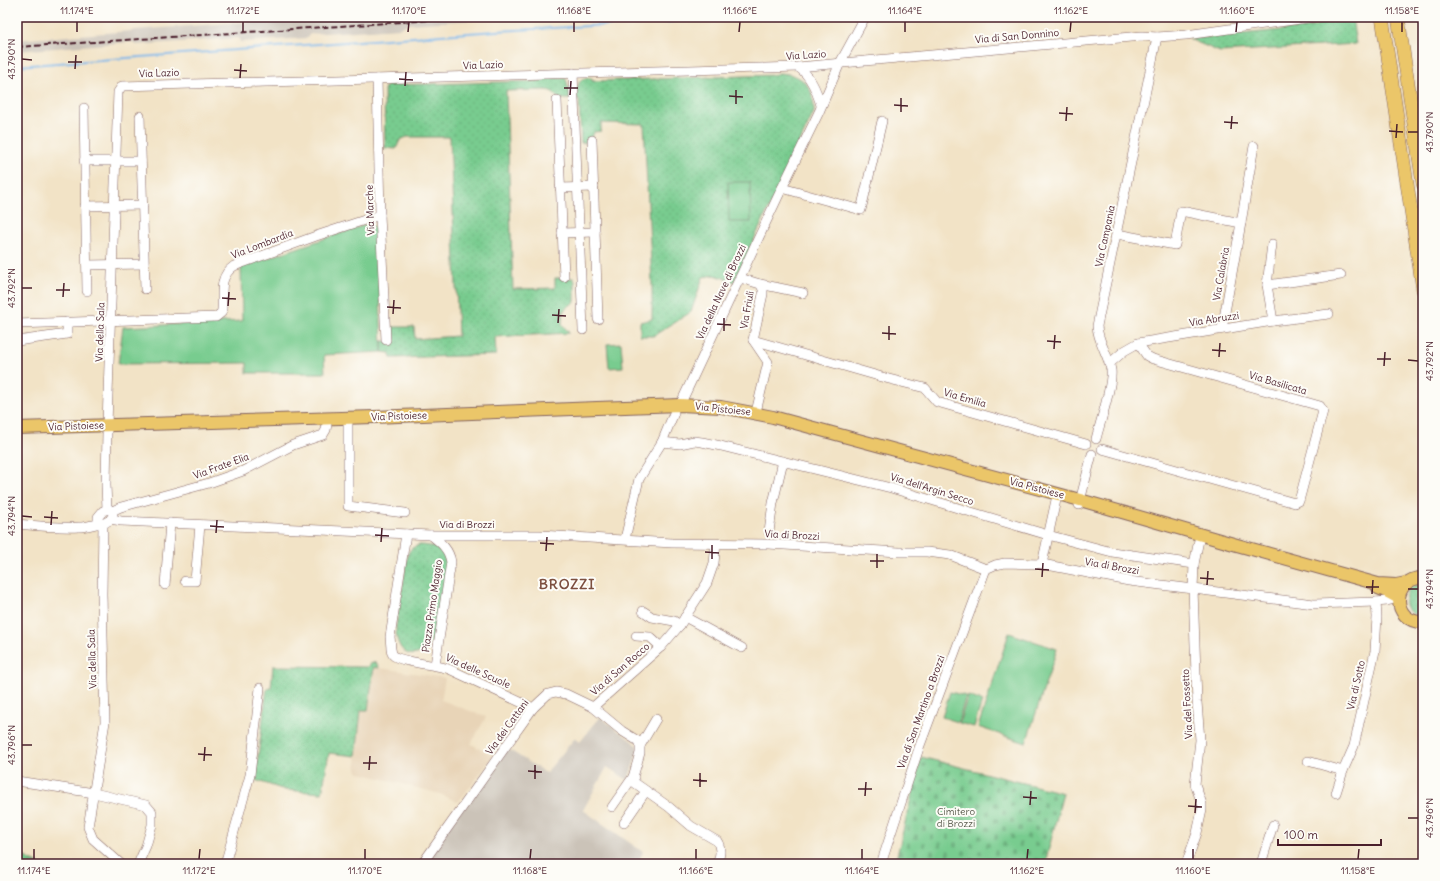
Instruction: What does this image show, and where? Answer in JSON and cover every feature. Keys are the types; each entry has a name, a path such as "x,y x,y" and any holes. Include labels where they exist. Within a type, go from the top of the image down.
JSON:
{"highway":[{"path":"1382,17 1423,290"},
{"path":"1398,17 1423,184"}],"main road":[{"name":"Via Pistoiese","path":"17,428 348,424 721,407 756,412 1079,503 1378,584 1396,585 1406,583 1415,578 1423,578"},
{"name":"Via Pistoiese","path":"17,433 596,408 677,409 721,414 755,419 1056,500 1079,503 1199,540 1383,590 1399,602 1403,613 1408,618 1423,622"},
{"path":"1399,602 1401,590 1406,583"}],"street":[{"name":"Via della Nave di Brozzi","path":"625,539 638,479 662,442 840,63 865,17"},
{"name":"Via di San Donnino","path":"840,63 1142,36 1157,37 1194,34 1315,17"},
{"name":"Via Campania","path":"1096,439 1110,383 1111,371 1099,338 1097,326 1157,37"},
{"name":"Via Lazio","path":"126,85 798,67 840,63"},
{"path":"798,67 810,79 821,105"},
{"path":"573,73 583,330"},
{"name":"Via Marche","path":"377,79 380,215 386,340"},
{"name":"Via della Sala","path":"110,513 107,428 118,92 122,86 126,85"},
{"path":"557,100 564,277"},
{"name":"Via della Sala","path":"84,108 87,291"},
{"path":"140,116 145,289"},
{"path":"782,188 861,210 882,121"},
{"path":"592,140 598,319"},
{"path":"559,146 576,146"},
{"name":"Via Calabria","path":"1222,329 1254,146"},
{"path":"84,162 141,161"},
{"path":"560,188 594,187"},
{"path":"85,206 143,205"},
{"path":"1117,234 1175,246 1181,211 1241,223"},
{"name":"Via Lombardia","path":"17,324 216,317 222,310 224,277 229,269 309,238 380,215"},
{"path":"562,233 595,232"},
{"path":"1272,244 1267,285 1273,321"},
{"path":"87,265 144,264"},
{"path":"581,276 597,275"},
{"path":"1267,285 1341,275"},
{"name":"Via Friuli","path":"740,278 760,284 803,293"},
{"name":"Via Friuli","path":"756,412 768,362 753,340 763,294 763,289 760,284"},
{"name":"Via Abruzzi","path":"1109,364 1124,351 1138,343 1273,321 1329,314"},
{"path":"17,342 67,334 67,322"},
{"name":"Via Friuli","path":"753,340 774,347"},
{"name":"Via Basilicata","path":"1102,449 1297,503 1299,501 1323,411 1320,406 1147,356 1138,343"},
{"name":"Via Emilia","path":"774,347 925,388 937,402 1086,444"},
{"name":"Via Frate Elia","path":"110,513 121,507 209,483 243,471 293,445 323,435 326,430 326,424"},
{"path":"348,424 348,506 405,513"},
{"path":"1096,439 1101,444 1102,449 1097,454 1092,454 1088,451 1086,444 1089,440 1096,439"},
{"name":"Via dell'Argin Secco","path":"662,442 680,444 694,441 702,442 891,488 1048,535 1112,552 1194,564"},
{"path":"1079,503 1092,454"},
{"path":"768,539 773,503 783,461"},
{"path":"1042,564 1056,500"},
{"path":"17,524 47,527 90,526 100,523 110,513"},
{"name":"Via di Brozzi","path":"110,513 121,521 431,535 540,535 672,543 716,544 768,539 944,554 986,569 995,565 1006,563 1042,564 1129,581 1314,604 1387,601 1399,602"},
{"name":"Via della Sala","path":"100,523 105,722 88,827 89,832 96,843 121,864"},
{"path":"165,585 170,523"},
{"path":"185,581 195,582 200,525"},
{"name":"Piazza Primo Maggio","path":"406,534 390,637 391,650 395,657 400,660 435,665 451,562 446,549 431,535"},
{"name":"Via del Fossetto","path":"1186,864 1197,833 1202,810 1202,804 1195,784 1200,740 1197,702 1193,589 1194,564 1199,540"},
{"name":"Via di San Rocco","path":"592,707 661,647 683,621 707,583 715,560 716,544"},
{"name":"Via di San Martino a Brozzi","path":"881,864 922,742 986,569"},
{"name":"Via di Sotto","path":"1336,793 1343,771 1354,746 1375,651 1377,617 1376,602"},
{"path":"643,611 652,617 683,621 742,648"},
{"name":"Via di San Rocco","path":"636,636 650,637 661,647"},
{"name":"Via delle Scuole","path":"435,665 449,669 533,708"},
{"path":"225,864 250,775 260,688"},
{"name":"Via dei Cattani","path":"422,864 533,708 548,694 556,692 566,694 592,707 622,731 638,741 640,746"},
{"path":"612,807 633,778 640,753 640,746 656,719"},
{"path":"1308,761 1343,771"},
{"path":"633,778 635,783 669,807 691,826 717,841 720,851 720,857 717,864"},
{"path":"17,781 94,793 146,805 150,809 152,824 146,846 138,864"},
{"path":"624,823 646,791"},
{"path":"1261,864 1272,825"},
{"path":"1417,864 1423,862"}],"shaded area":[{"path":"314,17 524,17 407,24 400,28 309,34 308,38 240,42 239,38 136,45 132,42 17,51 17,40"},
{"path":"374,667 445,678 441,700 486,717 471,744 494,756 458,802 440,794 357,772 356,756 361,709 368,710"},
{"path":"600,717 637,745 638,751 628,780 607,767 583,810 643,852 637,864 418,864 503,746 546,773 575,738 580,742"}],"green space":[{"path":"1334,17 1352,17 1356,44 1220,52 1189,39 1304,28 1315,26"},
{"path":"778,73 795,76 806,83 812,95 814,112 734,282 715,275 703,277 691,312 653,336 640,336 640,322 652,319 652,284 644,124 601,123 601,131 594,132 590,142 581,143 579,99 558,99 554,93 546,90 506,91 513,289 555,288 555,278 573,278 575,282 575,302 564,311 562,320 562,324 569,333 495,337 496,355 391,358 390,353 382,352 382,341 393,341 392,327 414,327 415,339 458,336 450,137 407,137 400,140 396,149 385,148 384,89 388,85 543,81 543,78 565,78 568,88 578,87 581,81 589,78 592,78 592,81 776,75"},
{"path":"728,182 750,182 751,222 729,222"},
{"path":"368,224 373,226 378,231 382,352 324,355 325,373 247,373 247,363 118,364 123,327 242,321 241,267"},
{"path":"621,343 623,367 609,368 607,344"},
{"path":"419,545 431,546 440,551 443,554 447,564 447,571 435,634 430,644 424,650 417,654 411,654 405,652 400,646 397,638 396,626 408,553 412,548"},
{"path":"1423,583 1423,617 1408,610 1405,603 1405,598 1410,587"},
{"path":"1009,633 1057,649 1026,743 978,727"},
{"path":"376,662 379,668 374,667 368,710 361,710 356,756 329,753 322,793 285,790 255,780 267,688 271,687 273,666 367,667"},
{"path":"950,692 966,696 958,722 942,717"},
{"path":"968,696 982,701 974,727 959,723"},
{"name":"Cimitero di Brozzi","path":"921,757 1063,793 1045,864 895,864"},
{"path":"17,853 39,864 17,864"}],"waterway":[{"path":"17,66 496,31 665,22 716,17"}],"railway":[{"path":"17,47 479,17"}],"district":[{"name":"BROZZI","path":"567,584"}]}
